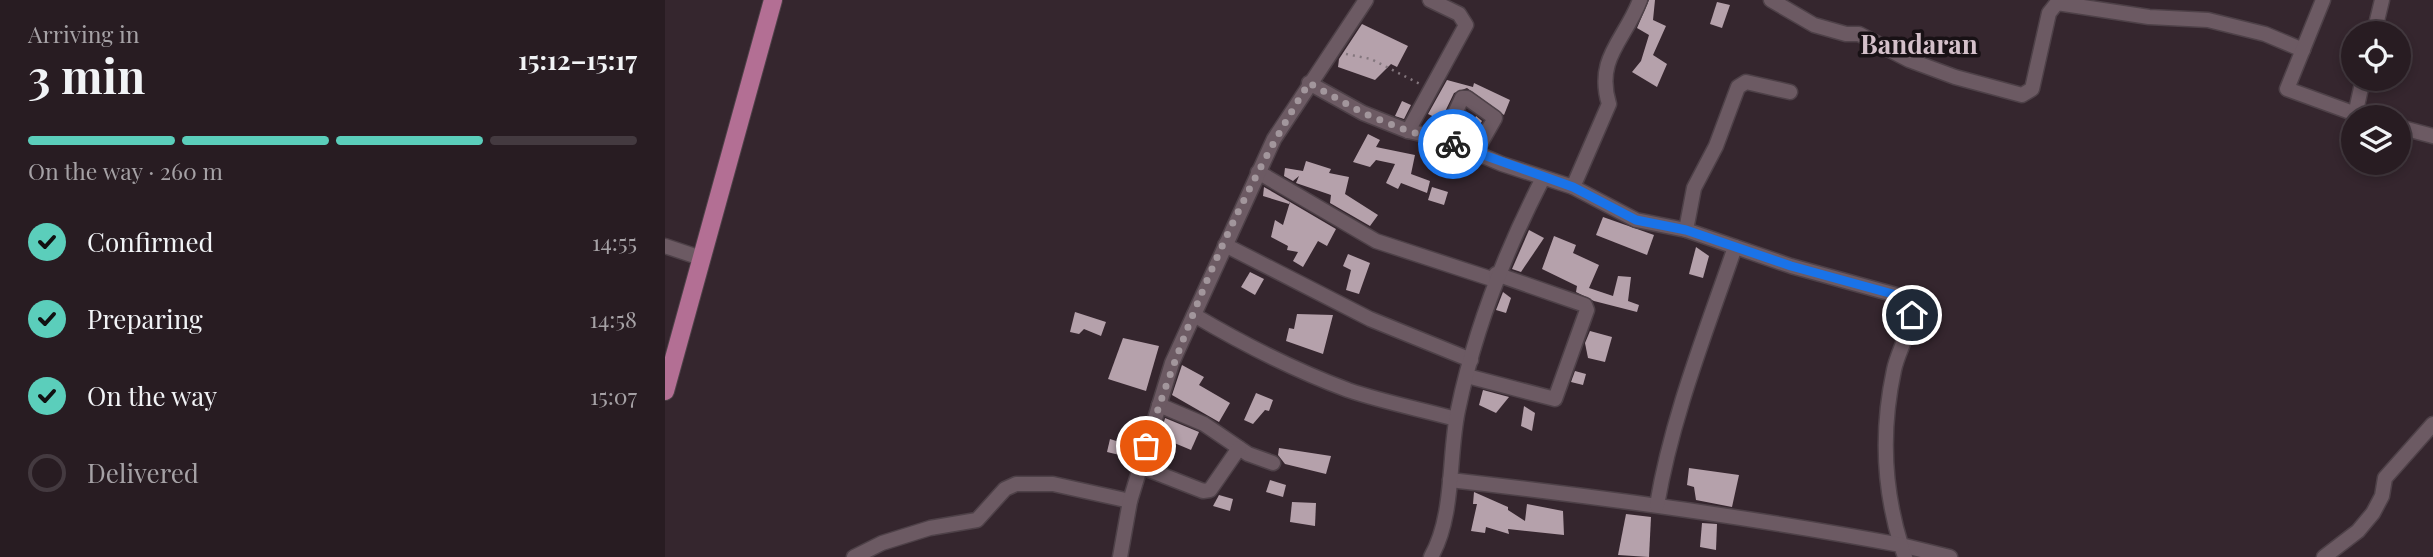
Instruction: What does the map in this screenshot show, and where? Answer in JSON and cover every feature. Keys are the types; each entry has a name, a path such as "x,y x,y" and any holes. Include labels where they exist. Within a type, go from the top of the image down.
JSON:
{"main road":[{"path":"665,391 773,0"}],"street":[{"path":"1121,557 1139,466 1172,363 1258,172 1309,83 1366,0"},
{"path":"1408,131 1465,25 1459,14 1430,0"},
{"path":"1573,187 1609,104 1604,86 1606,63 1640,0"},
{"path":"1771,0 1814,25 1846,33 1859,33 1909,60 1955,77 2022,95 2032,89 2049,13 2057,3 2150,17 2208,20 2265,34 2303,50"},
{"path":"2323,0 2287,89 2341,109"},
{"path":"2377,21 2382,0"},
{"path":"1686,230 1694,188 1716,146 1738,87 1746,82 1790,92"},
{"path":"1309,83 1363,113 1573,187 1636,220 1686,230 1791,266 1900,296 1908,304 1912,315 1894,370 1884,448 1889,505 1903,551"},
{"path":"1443,139 1462,98 1467,98 1495,118 1475,153"},
{"path":"2411,130 2433,136"},
{"path":"1258,172 1376,241 1585,305 1587,310 1555,399 1467,376"},
{"path":"1431,557 1438,544 1450,480 1456,419 1495,277 1543,178"},
{"path":"1225,245 1370,319 1471,360"},
{"path":"665,246 701,258"},
{"path":"1657,505 1663,471 1692,372 1735,247"},
{"path":"1194,315 1240,342 1320,379 1351,391 1456,419"},
{"path":"1159,405 1203,424 1239,448 1273,463"},
{"path":"2325,557 2358,531 2382,496 2385,478 2433,425"},
{"path":"1139,466 1203,491 1210,490 1239,448"},
{"path":"1450,480 1657,505 1903,551 1949,557"},
{"path":"854,557 882,543 930,528 977,520 1005,489 1016,484 1053,484 1130,501"}],"path":[{"path":"1333,48 1350,57 1371,59 1429,89"}],"building":[{"path":"1649,0 1655,0 1653,20 1666,26 1653,55 1667,64 1657,87 1632,72 1641,61 1649,35 1637,28"},
{"path":"1717,2 1730,5 1722,28 1710,24"},
{"path":"1362,24 1408,46 1397,67 1391,64 1375,80 1338,67 1339,59"},
{"path":"1447,80 1473,87 1474,83 1510,100 1504,115 1467,88 1454,93 1441,120 1428,114"},
{"path":"1402,101 1411,105 1404,119 1395,116"},
{"path":"1476,116 1482,121 1473,136 1468,134"},
{"path":"1368,134 1380,140 1376,147 1415,155 1411,174 1430,181 1427,193 1401,183 1398,189 1386,183 1395,164 1376,160 1370,167 1353,162"},
{"path":"1306,161 1331,169 1329,173 1349,177 1345,194 1378,215 1370,226 1330,203 1331,195 1296,183 1299,176 1293,181 1284,176 1285,168 1303,171"},
{"path":"1264,187 1290,202 1289,204 1263,196"},
{"path":"1432,187 1448,192 1444,205 1428,200"},
{"path":"1290,202 1336,229 1327,246 1318,241 1303,267 1293,261 1298,252 1287,250 1288,246 1271,237 1275,220 1283,225"},
{"path":"1603,217 1654,235 1647,255 1596,235"},
{"path":"1529,230 1544,238 1521,272 1512,269"},
{"path":"1554,236 1576,245 1573,253 1599,265 1589,288 1613,296 1618,276 1631,277 1628,301 1639,305 1637,312 1594,301 1576,292 1577,286 1542,269"},
{"path":"1696,247 1709,256 1703,278 1689,274"},
{"path":"1348,254 1370,263 1359,294 1346,290 1351,270 1343,266"},
{"path":"1250,272 1264,279 1255,295 1241,287"},
{"path":"1503,292 1511,298 1506,313 1496,310"},
{"path":"1075,312 1106,322 1101,336 1084,329 1079,334 1070,332"},
{"path":"1297,314 1333,315 1323,354 1286,341 1289,328 1294,329"},
{"path":"1590,331 1612,337 1605,362 1588,358 1585,343"},
{"path":"1123,338 1159,346 1146,391 1108,379"},
{"path":"1182,365 1204,377 1199,385 1230,403 1219,422 1172,395"},
{"path":"1575,371 1586,374 1583,385 1571,382"},
{"path":"1483,390 1509,397 1496,413 1479,405"},
{"path":"1256,393 1273,400 1269,411 1265,410 1253,424 1244,420"},
{"path":"1524,406 1535,413 1532,431 1521,426"},
{"path":"1165,418 1199,432 1191,450 1160,437"},
{"path":"1110,439 1132,446 1128,457 1107,452"},
{"path":"1279,448 1331,456 1326,474 1285,464 1278,455"},
{"path":"1689,468 1739,475 1732,507 1696,500 1694,487 1687,485"},
{"path":"1270,480 1286,485 1283,497 1266,492"},
{"path":"1474,492 1508,507 1508,510 1525,521 1527,504 1563,511 1564,535 1508,529 1509,534 1486,527 1485,533 1471,531 1477,504 1473,504"},
{"path":"1219,495 1233,499 1230,511 1213,506"},
{"path":"1292,502 1316,503 1315,526 1290,522"},
{"path":"1626,514 1651,517 1649,557 1618,555"},
{"path":"1702,523 1717,524 1716,550 1700,547"}],"way so far":[{"path":"1146,446 1172,363 1251,187 1274,139 1309,83 1363,113 1408,131 1453,144"}],"district":[{"name":"Bandaran","path":"1919,43"}],"route":[{"path":"1453,144 1502,164 1573,187 1636,220 1686,230 1791,266 1900,296 1908,304 1912,315"}]}
